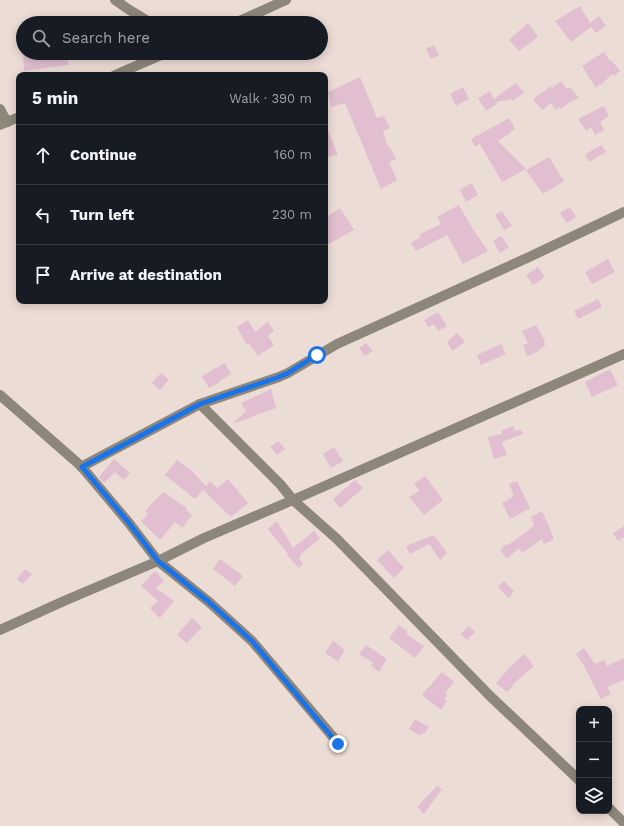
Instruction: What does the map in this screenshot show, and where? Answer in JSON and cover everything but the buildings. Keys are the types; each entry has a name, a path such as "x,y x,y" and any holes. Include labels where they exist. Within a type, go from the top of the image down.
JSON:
{"street":[{"path":"115,0 140,16"},
{"path":"251,16 286,0"},
{"path":"122,72 150,60"},
{"path":"0,109 3,123 16,118"},
{"path":"82,467 200,404 288,373 337,344 527,258 624,212"},
{"path":"0,630 158,561 204,538 624,354"},
{"path":"0,395 82,467 129,523 158,561 209,602 252,641 338,744"},
{"path":"200,404 280,484 293,500 337,539 490,696 577,778"},
{"path":"612,811 624,823"}],"route":[{"path":"317,355 279,377 200,404 82,467 129,523 158,561 209,602 252,641 338,744"}]}
